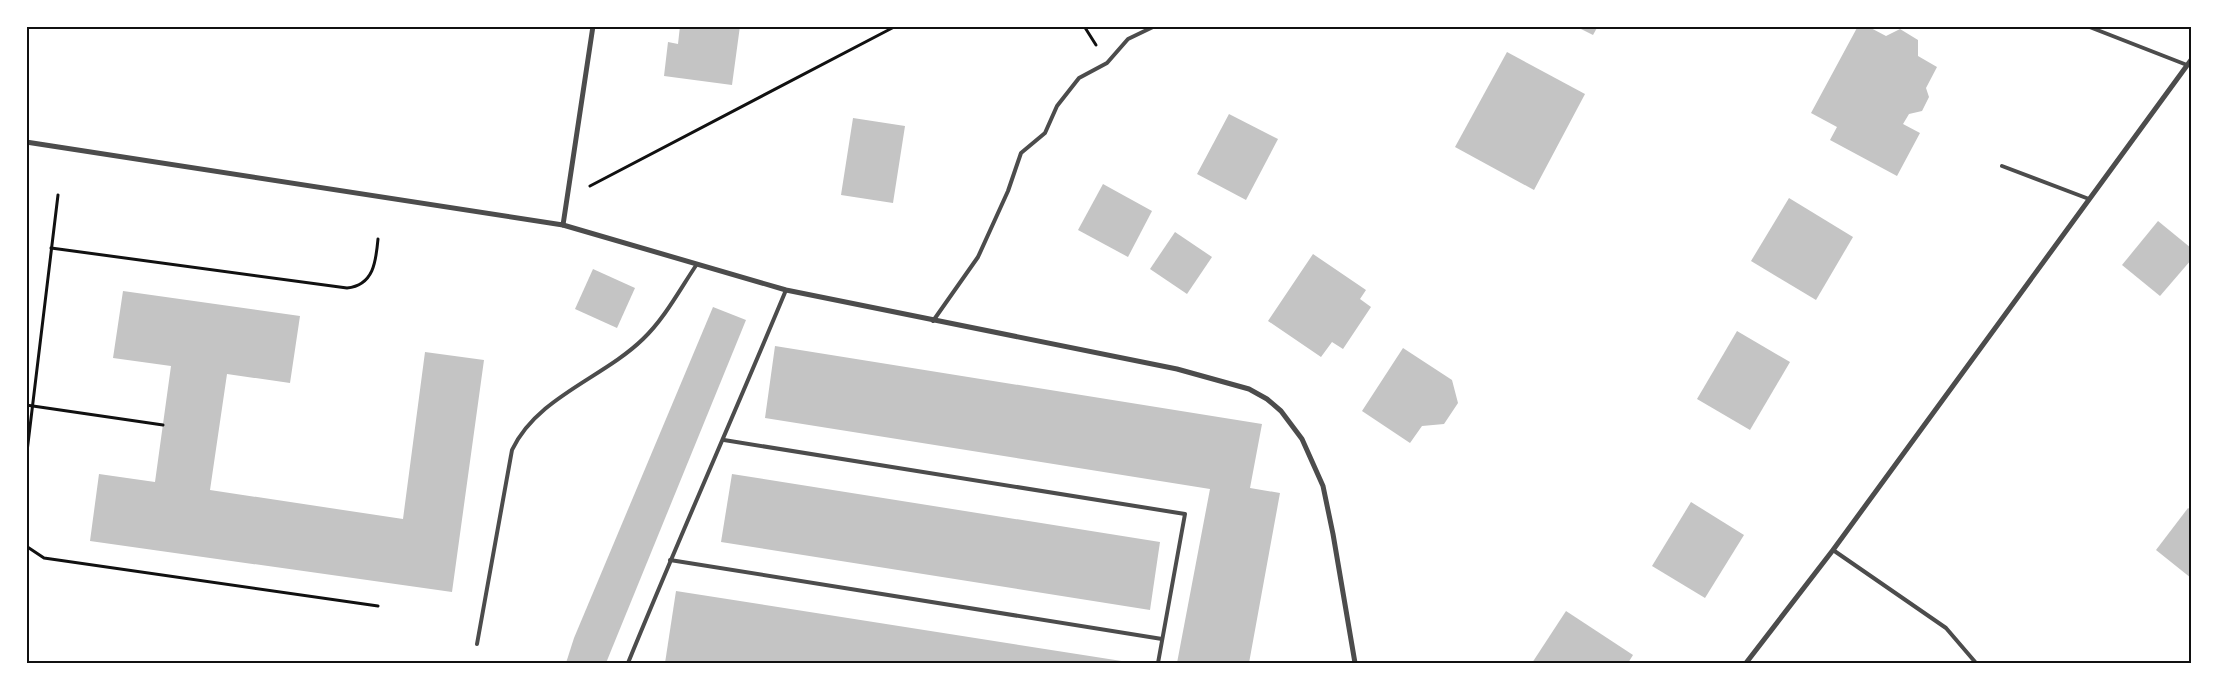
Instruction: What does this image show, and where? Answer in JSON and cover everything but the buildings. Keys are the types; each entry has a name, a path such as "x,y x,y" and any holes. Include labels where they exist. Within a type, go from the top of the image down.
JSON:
{"street":[{"path":"562,225 593,26"},
{"path":"1746,663 1834,550 2189,62"},
{"path":"26,142 562,225 786,290 1178,369 1249,389 1267,398 1281,411 1302,439 1323,486 1355,663"}],"lane":[{"path":"933,321 978,256 1008,191 1021,153 1045,133 1057,106 1079,78 1107,63 1128,39 1155,26"},
{"path":"2087,26 2189,62"},
{"path":"2002,166 2089,199"},
{"path":"477,644 512,450 519,435 547,408 642,340 657,324 697,264"},
{"path":"628,663 670,560 724,440 786,290"},
{"path":"724,440 1186,514 1158,663"},
{"path":"1834,550 1946,628 1976,663"},
{"path":"670,560 1162,639"}],"path":[{"path":"567,198 896,26"},
{"path":"26,460 58,195"},
{"path":"51,248 347,288 359,286 370,275 375,263 378,239"},
{"path":"26,405 163,425"},
{"path":"26,546 44,558 378,606"}]}
